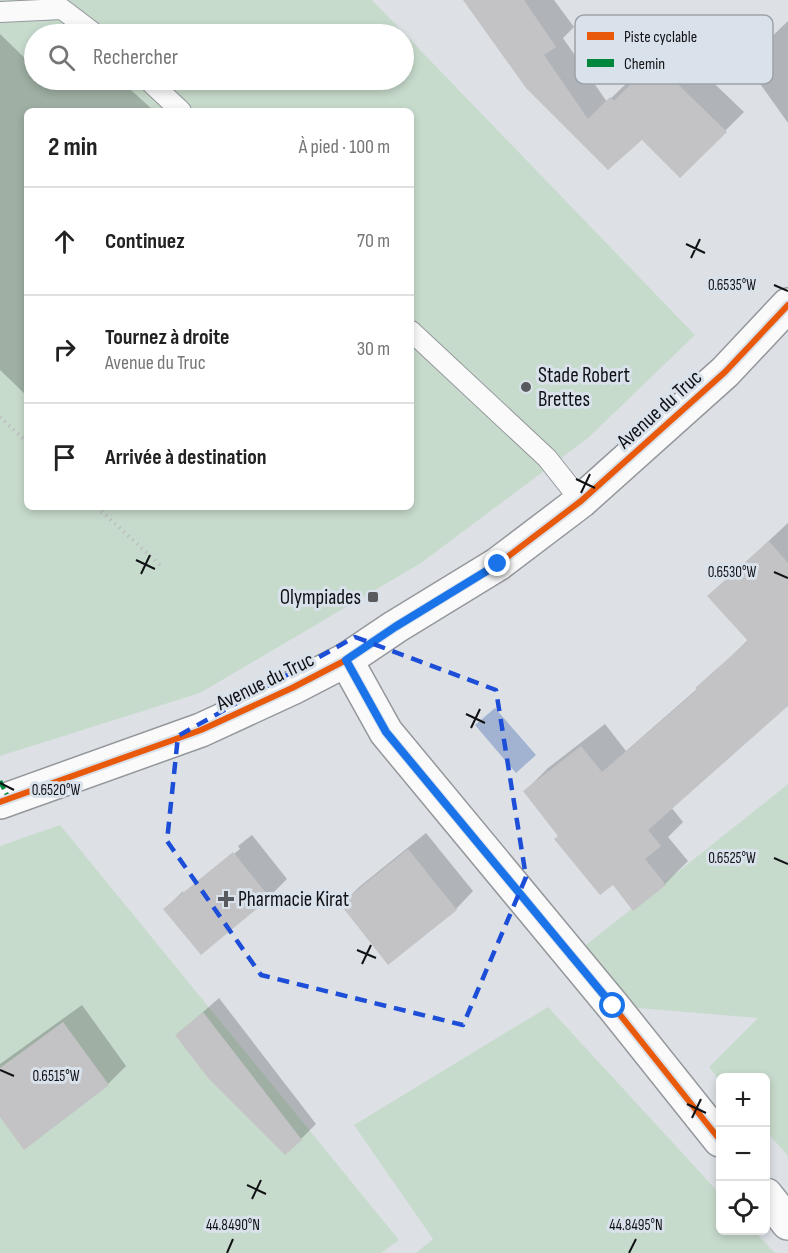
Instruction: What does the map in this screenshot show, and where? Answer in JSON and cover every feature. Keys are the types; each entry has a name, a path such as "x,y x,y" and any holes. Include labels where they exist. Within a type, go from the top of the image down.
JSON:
{"street":[{"name":"Avenue du Truc","path":"0,802 201,730 292,688 346,660 498,564 581,501 725,372 788,304"},
{"path":"346,660 386,732 716,1135"},
{"path":"770,1202 788,1223"}],"lane":[{"path":"0,12 64,5 84,24"},
{"path":"159,90 178,108"},
{"path":"414,334 547,458 581,501"}],"path":[{"path":"0,417 24,439"},
{"path":"100,510 161,566"}],"highlighted area":[{"path":"355,637 496,690 526,877 463,1025 261,975 167,841 178,736"}],"green space":[{"name":"Stade Robert Brettes","path":"0,0 372,0 395,24 24,24 24,90 414,90 414,44 695,335 588,438 421,563 200,693 0,756"},
{"path":"788,784 788,1156 770,1136 770,1073 716,1073 716,1076 709,1067 758,1018 613,1006 581,949"},
{"path":"60,825 399,1240 381,1253 0,1253 0,846"},
{"path":"548,1007 716,1190 716,1235 758,1235 775,1253 416,1253 433,1239 354,1125"}],"water":[{"path":"495,708 536,755 516,773 475,725"}],"building":[{"path":"463,0 524,0 556,47 544,55 588,119 610,97 614,101 631,84 678,84 727,132 680,178 642,140 608,170 526,88"},
{"path":"769,541 788,563 788,706 648,830 661,846 645,859 666,885 633,911 613,885 600,895 554,839 558,836 523,791 581,746 602,772 697,690 695,688 748,641 707,596"},
{"path":"408,849 457,910 388,965 340,904"},
{"path":"233,852 270,898 201,955 163,909"},
{"path":"203,1012 302,1140 285,1155 209,1079 175,1035"},
{"path":"63,1022 109,1085 24,1150 0,1117 0,1068"}],"marked path":[{"path":"0,781 9,799"}],"cycle path":[{"path":"0,802 201,730 346,660 498,564 581,501 725,372 788,305"},
{"path":"346,660 386,732 613,1006 716,1135"}],"place":[{"name":"Stade Robert Brettes","path":"526,387"},
{"name":"Olympiades","path":"373,597"},
{"name":"Pharmacie Kirat","path":"226,899"}],"route":[{"path":"498,564 346,660 386,732 613,1006"}]}
